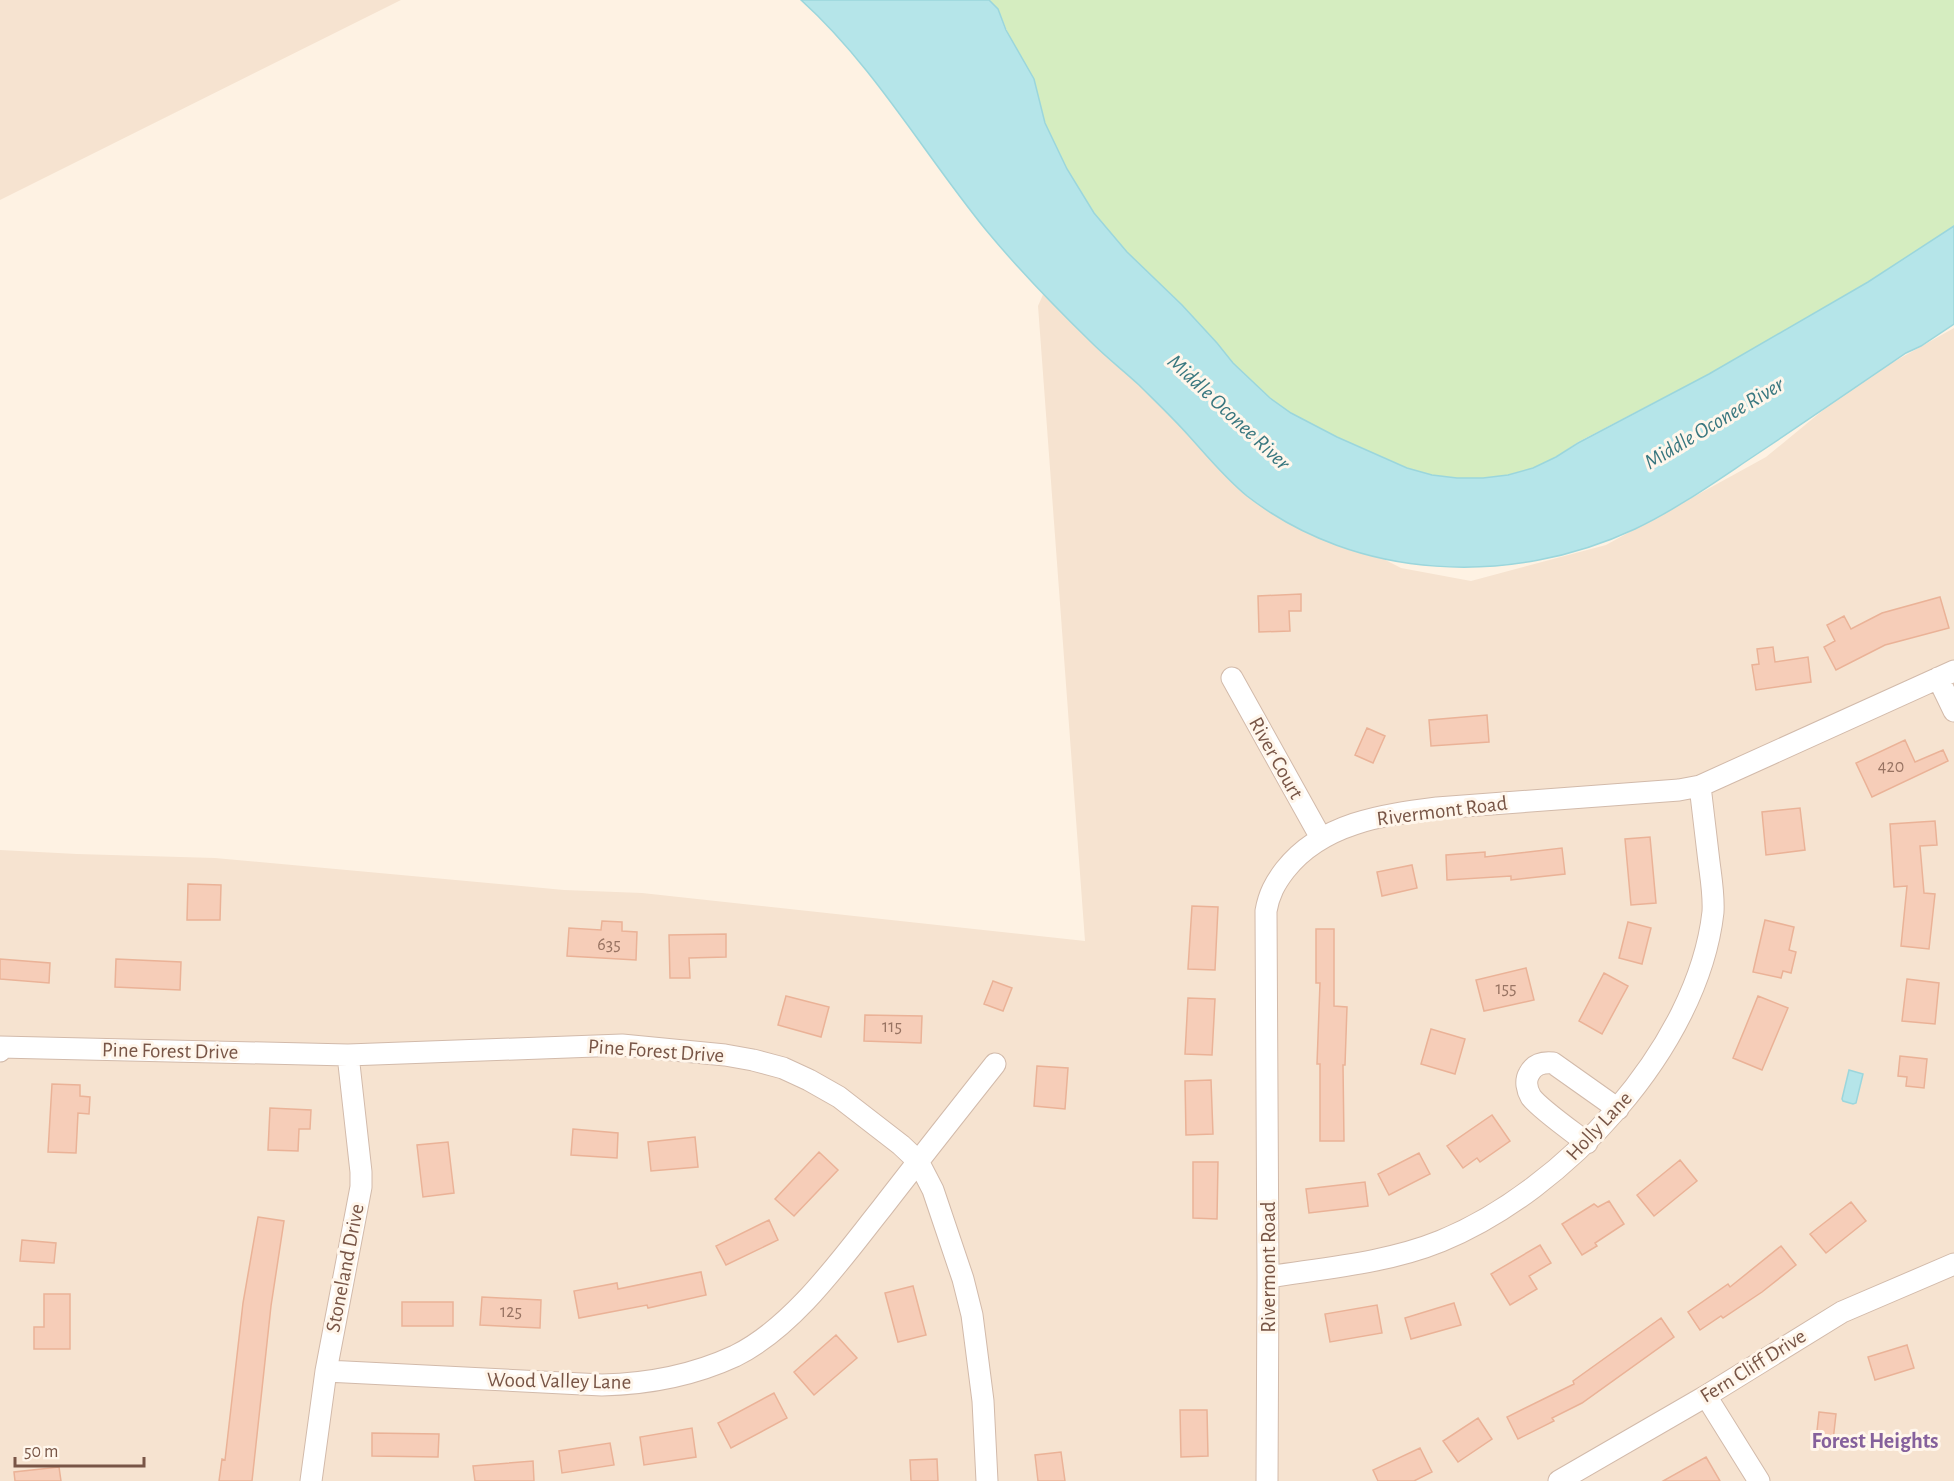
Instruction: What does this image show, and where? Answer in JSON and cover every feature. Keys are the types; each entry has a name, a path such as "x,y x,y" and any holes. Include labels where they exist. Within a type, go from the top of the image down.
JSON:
{"street":[{"path":"1946,674 1954,711"},
{"name":"Rivermont Road","path":"1266,1481 1268,1277 1266,911 1268,897 1291,863 1307,847 1321,838 1369,819 1399,813 1437,808 1679,790 1700,786 1946,674"},
{"name":"River Court","path":"1232,678 1321,838"},
{"name":"Holly Lane","path":"1268,1277 1384,1258 1441,1241 1497,1212 1562,1165 1587,1143 1618,1109 1647,1070 1677,1020 1704,952 1713,911 1713,891 1700,786"},
{"name":"Pine Forest Drive","path":"0,1052 0,1047 348,1055 622,1045 725,1054 783,1068 840,1097 884,1130 918,1161 933,1190 963,1279 972,1315 983,1401 987,1481"},
{"name":"Stoneland Drive","path":"311,1481 326,1371 361,1187 348,1055"},
{"path":"1587,1143 1533,1099 1527,1086 1527,1078 1531,1071 1544,1062 1553,1064 1618,1109"},
{"name":"Wood Valley Lane","path":"326,1371 602,1385 630,1384 658,1380 735,1356 755,1344 796,1310 822,1284 995,1064"},
{"name":"Fern Cliff Drive","path":"1559,1481 1706,1396 1842,1312 1954,1264"},
{"path":"1706,1396 1759,1481"}],"shaded area":[{"path":"0,0 401,0 0,200"},
{"path":"1045,290 1276,504 1401,568 1471,581 1606,545 1766,457 1856,383 1954,328 1954,1481 0,1481 0,850 215,858 564,890 642,893 1085,941 1038,306"}],"green space":[{"path":"989,0 1954,0 1954,226 1868,282 1709,374 1533,468 1508,475 1483,478 1432,475 1407,468 1337,437 1291,413 1270,398 1233,363 1182,305 1127,252 1094,213 1067,169 1045,123 998,9"}],"water":[{"name":"Middle Oconee River","path":"801,0 989,0 998,9 1006,30 1034,79 1045,123 1067,169 1094,213 1127,252 1182,305 1233,363 1270,398 1291,413 1337,437 1407,468 1432,475 1483,478 1508,475 1533,468 1709,374 1868,282 1954,226 1954,324 1906,353 1696,495 1635,529 1587,548 1538,560 1487,566 1436,566 1385,559 1337,545 1290,524 1247,496 1231,482 1171,416 1078,329 1011,259 963,201 898,111 852,53"},
{"path":"1849,1070 1863,1074 1856,1103 1853,1104 1842,1099"}],"building":[{"path":"1301,594 1301,611 1289,611 1290,631 1259,632 1258,596"},
{"path":"1940,597 1949,628 1885,645 1836,670 1824,647 1835,641 1827,625 1844,616 1851,629 1882,613"},
{"path":"1773,647 1775,662 1808,657 1811,682 1756,690 1752,665 1759,664 1757,649"},
{"path":"1487,715 1489,742 1431,746 1429,720"},
{"path":"1367,728 1385,736 1373,763 1355,755"},
{"path":"1905,740 1915,762 1943,750 1948,761 1872,797 1856,763"},
{"path":"1800,808 1805,850 1766,855 1762,812"},
{"path":"1935,821 1937,845 1920,846 1924,893 1935,894 1929,949 1901,946 1907,886 1894,887 1890,824"},
{"path":"1650,837 1656,903 1631,905 1625,839"},
{"path":"1562,848 1565,874 1511,880 1511,876 1447,880 1446,855 1485,852 1485,857"},
{"path":"1412,865 1417,888 1382,896 1377,872"},
{"path":"188,884 221,885 220,920 187,920"},
{"path":"1192,906 1218,907 1215,970 1188,969"},
{"path":"1765,920 1794,927 1789,950 1796,952 1791,973 1783,971 1781,978 1753,972"},
{"path":"602,921 622,922 622,931 637,932 636,960 567,956 569,928 601,930"},
{"path":"1628,922 1651,928 1642,964 1619,958"},
{"path":"1316,929 1334,929 1334,1006 1347,1007 1345,1065 1343,1065 1344,1141 1320,1141 1320,1064 1317,1064 1320,983 1316,983"},
{"path":"726,934 726,957 689,958 690,978 670,978 669,935"},
{"path":"0,959 50,963 49,983 0,979"},
{"path":"116,959 181,962 180,990 115,987"},
{"path":"1526,968 1534,1000 1484,1011 1476,980"},
{"path":"1604,973 1628,986 1602,1034 1579,1021"},
{"path":"1907,979 1939,983 1935,1024 1902,1021"},
{"path":"993,981 1012,988 1003,1011 984,1004"},
{"path":"786,996 829,1007 821,1037 778,1025"},
{"path":"1758,996 1788,1008 1762,1070 1733,1058"},
{"path":"1188,998 1215,999 1212,1055 1185,1054"},
{"path":"865,1015 922,1016 921,1043 864,1041"},
{"path":"1431,1029 1465,1039 1455,1074 1421,1064"},
{"path":"1900,1056 1927,1059 1924,1088 1906,1086 1907,1077 1898,1076"},
{"path":"1037,1066 1068,1068 1065,1109 1034,1106"},
{"path":"1211,1080 1213,1134 1186,1135 1185,1081"},
{"path":"52,1084 80,1085 80,1096 90,1097 89,1114 78,1113 76,1153 48,1152"},
{"path":"270,1108 311,1110 310,1129 299,1129 298,1151 268,1150"},
{"path":"1492,1115 1510,1141 1480,1162 1477,1158 1463,1168 1447,1146"},
{"path":"573,1129 618,1133 617,1158 571,1155"},
{"path":"695,1137 698,1167 651,1171 648,1142"},
{"path":"448,1142 454,1193 423,1197 417,1145"},
{"path":"819,1152 838,1170 794,1216 775,1199"},
{"path":"1419,1153 1430,1174 1389,1195 1378,1174"},
{"path":"1680,1160 1697,1181 1654,1216 1637,1195"},
{"path":"1193,1162 1218,1162 1217,1219 1193,1218"},
{"path":"1365,1182 1368,1206 1309,1213 1306,1189"},
{"path":"1609,1201 1624,1224 1595,1243 1597,1246 1582,1255 1562,1224 1594,1204 1598,1207"},
{"path":"1851,1202 1866,1221 1826,1253 1810,1234"},
{"path":"258,1217 284,1221 271,1306 252,1481 219,1481 222,1459 225,1460 243,1303"},
{"path":"769,1220 778,1240 726,1265 716,1246"},
{"path":"22,1240 56,1243 54,1263 20,1261"},
{"path":"1540,1245 1551,1263 1529,1276 1537,1289 1510,1305 1491,1274"},
{"path":"1781,1246 1796,1265 1762,1292 1700,1330 1688,1312 1728,1284 1730,1287"},
{"path":"701,1272 706,1295 648,1308 647,1305 579,1318 574,1291 617,1283 618,1289"},
{"path":"913,1286 926,1335 898,1342 885,1293"},
{"path":"44,1294 70,1294 70,1349 34,1349 34,1327 44,1327"},
{"path":"482,1297 541,1300 540,1328 480,1325"},
{"path":"402,1302 453,1302 453,1326 402,1326"},
{"path":"1454,1303 1461,1325 1411,1339 1405,1318"},
{"path":"1377,1305 1382,1333 1330,1342 1325,1314"},
{"path":"1661,1318 1674,1337 1582,1403 1552,1418 1554,1421 1518,1439 1507,1417 1574,1384 1573,1381"},
{"path":"836,1335 857,1358 814,1395 794,1372"},
{"path":"1907,1345 1914,1368 1875,1380 1868,1357"},
{"path":"774,1393 787,1418 731,1448 718,1423"},
{"path":"1180,1410 1207,1410 1208,1456 1181,1457"},
{"path":"1819,1412 1836,1414 1833,1441 1816,1440"},
{"path":"1478,1418 1492,1439 1458,1462 1443,1441"},
{"path":"692,1428 696,1457 644,1465 640,1437"},
{"path":"372,1433 439,1434 438,1457 372,1456"},
{"path":"610,1443 614,1465 562,1473 559,1451"},
{"path":"1420,1448 1432,1472 1414,1481 1378,1481 1373,1470"},
{"path":"1061,1452 1065,1481 1038,1481 1035,1455"},
{"path":"1706,1457 1720,1481 1663,1481"},
{"path":"937,1459 938,1481 911,1481 910,1460"},
{"path":"533,1461 534,1481 475,1481 473,1466"},
{"path":"59,1467 61,1481 15,1481 14,1472"}],"district":[{"name":"Forest Heights","path":"1875,1441"}]}
